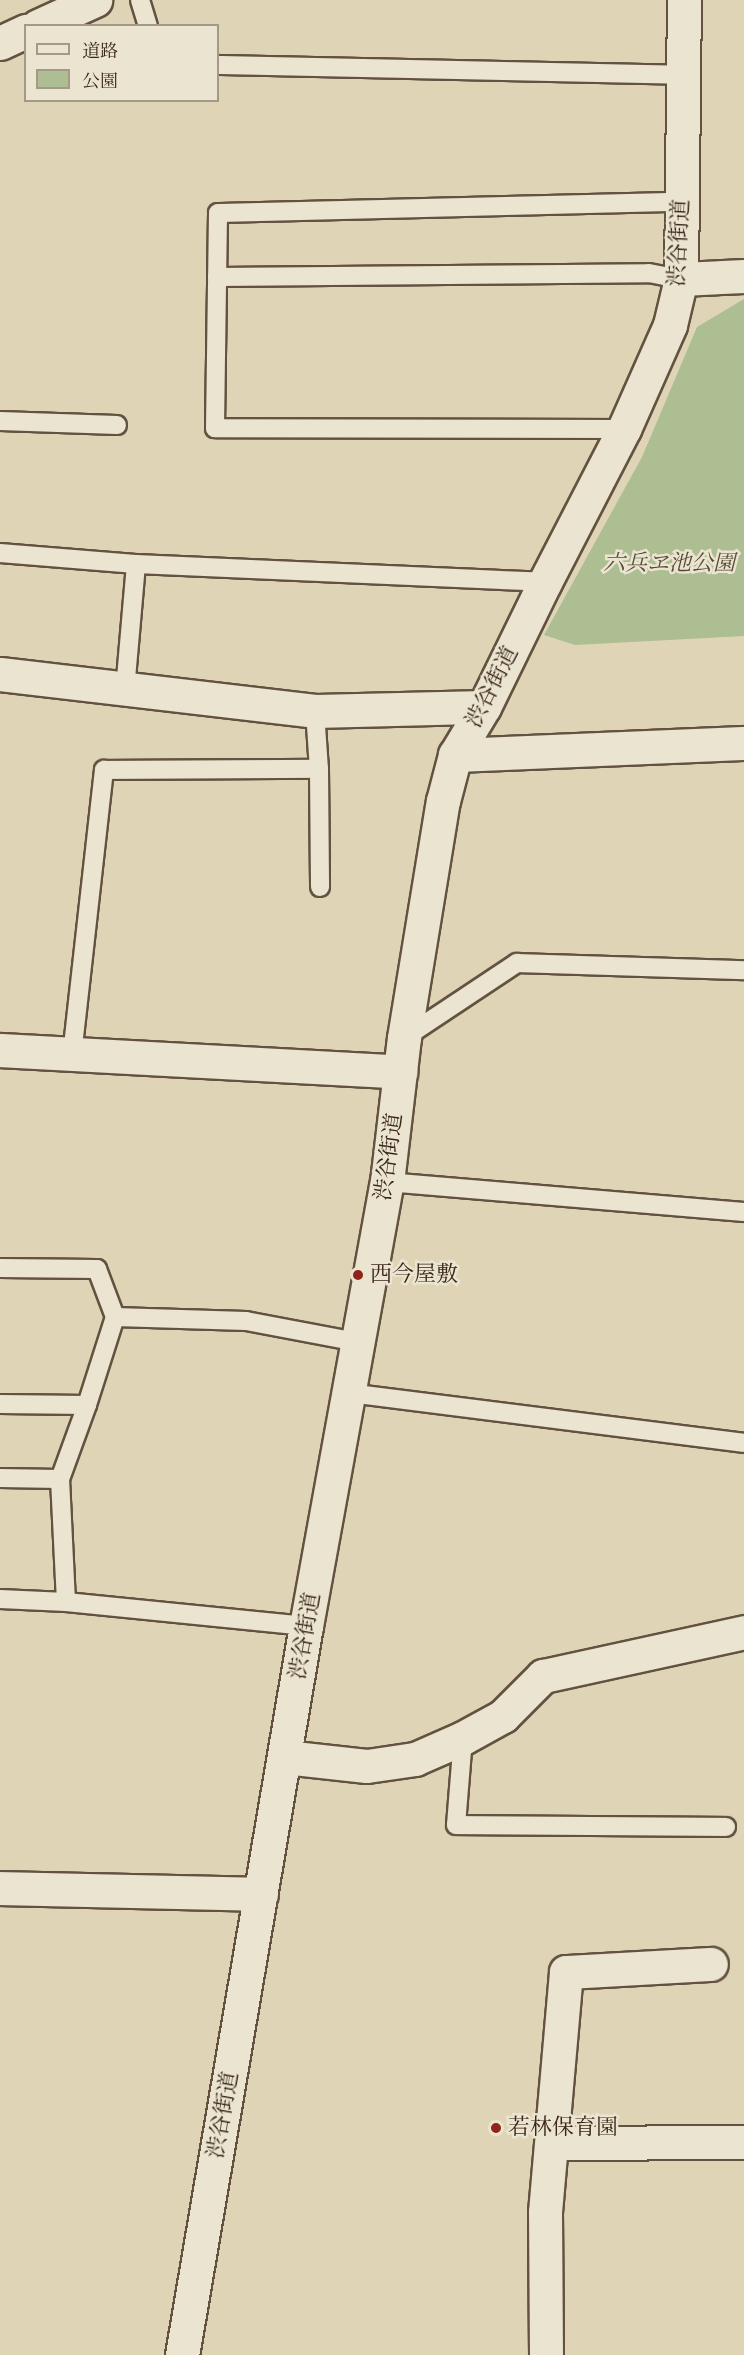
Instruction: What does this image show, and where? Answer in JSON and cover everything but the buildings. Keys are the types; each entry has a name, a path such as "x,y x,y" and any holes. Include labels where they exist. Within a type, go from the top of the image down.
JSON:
{"street":[{"path":"42,24 95,0"},
{"name":"渋谷街道","path":"182,2355 306,1626 387,1182 404,1038 443,801 455,755 484,707 544,582 624,429 670,324 681,279 684,0"},
{"path":"0,43 24,32"},
{"path":"681,279 744,276"},
{"path":"0,674 315,711 484,707"},
{"path":"455,755 744,743"},
{"path":"0,1050 400,1072"},
{"path":"285,1757 367,1766 415,1759 463,1738 503,1716 543,1676 744,1632"},
{"path":"0,1888 261,1894"},
{"path":"546,2355 544,2212 566,1972 711,1964"},
{"path":"552,2143 744,2142"}],"lane":[{"path":"140,0 147,24"},
{"path":"219,66 683,75"},
{"path":"624,429 215,428 218,213 681,202"},
{"path":"217,277 649,273 681,279"},
{"path":"0,421 117,425"},
{"path":"0,553 136,564 544,582"},
{"path":"126,690 136,564"},
{"path":"315,711 319,769 320,887"},
{"path":"72,1054 104,770 319,769"},
{"path":"404,1038 517,963 744,970"},
{"path":"387,1182 744,1212"},
{"path":"0,1268 97,1269 115,1317 60,1479 66,1602"},
{"path":"115,1317 246,1321 357,1342"},
{"path":"349,1393 744,1443"},
{"path":"0,1404 87,1405"},
{"path":"0,1478 60,1479"},
{"path":"0,1599 66,1602 306,1626"},
{"path":"463,1738 456,1825 726,1827"}],"green space":[{"name":"六兵ヱ池公園","path":"744,299 744,636 575,645 544,635 642,457 697,327"}],"place":[{"name":"西今屋敷","path":"358,1275"},
{"name":"若林保育園","path":"496,2128"}]}
